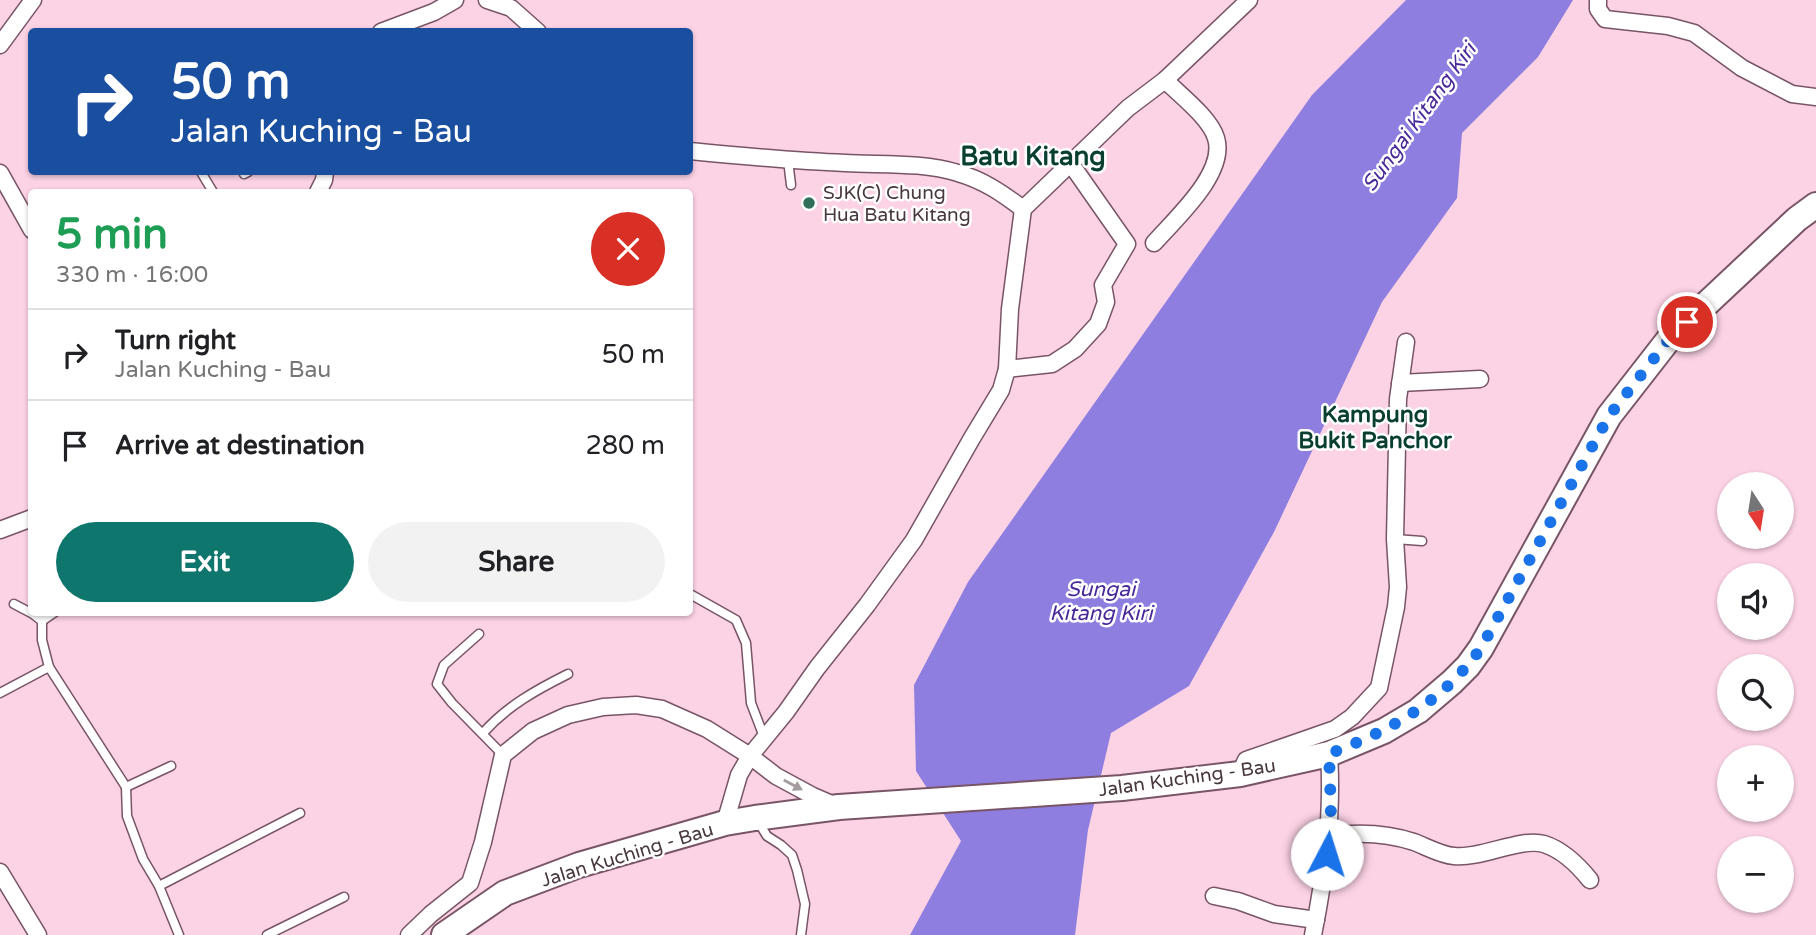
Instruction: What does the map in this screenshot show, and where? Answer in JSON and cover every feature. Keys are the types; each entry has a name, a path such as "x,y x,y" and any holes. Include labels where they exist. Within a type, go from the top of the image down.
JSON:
{"main road":[{"name":"Jalan Kuching - Bau","path":"444,935 505,894 579,865 725,823 839,807 1122,788 1240,774 1329,754 1384,731 1418,711 1468,666 1481,648 1609,416 1669,339 1797,219 1816,205"}],"street":[{"path":"0,45 33,0"},
{"path":"392,28 434,12 456,0"},
{"path":"487,0 511,8 534,28"},
{"path":"725,823 739,775 750,756 867,606 914,540 1001,390 1007,369 1010,309 1023,209 1128,108 1165,80 1249,0"},
{"path":"1598,0 1598,9 1605,19 1668,26 1694,33 1742,68 1792,94 1816,97"},
{"path":"1154,243 1202,187 1213,170 1218,152 1216,137 1208,124 1165,80"},
{"path":"693,151 789,160 915,166 955,172 978,179 1023,209"},
{"path":"1007,369 1052,364 1075,349 1098,324 1106,302 1103,285 1127,244 1071,164"},
{"path":"0,173 28,223"},
{"path":"1240,774 1246,760 1335,729 1352,717 1379,688 1398,587 1395,540 1398,399 1406,342"},
{"path":"1400,383 1480,379"},
{"path":"0,530 28,520"},
{"path":"409,935 470,883 483,842 503,755 533,731 568,715 603,707 636,705 662,709 707,729 776,776 839,807"},
{"path":"1214,896 1238,901 1315,928 1329,836 1329,754"},
{"path":"1329,836 1390,836 1454,856 1542,843 1567,856 1590,880"},
{"path":"0,872 38,935"}],"lane":[{"path":"789,160 791,185"},
{"path":"1395,540 1422,541"},
{"path":"693,596 736,620 746,643 751,703 764,737"},
{"path":"14,604 28,611"},
{"path":"35,616 41,621 42,640 49,667 126,787 127,816 143,859 159,886 178,935"},
{"path":"41,621 49,616"},
{"path":"479,634 444,665 437,684 503,755"},
{"path":"0,693 49,667"},
{"path":"482,733 514,704 568,674"},
{"path":"126,787 171,766"},
{"path":"159,886 300,813"},
{"path":"755,817 767,835 792,855 806,904 801,935"},
{"path":"267,935 344,897"}],"water":[{"name":"Sungai Kitang Kiri","path":"1406,0 1573,0 1538,57 1462,133 1457,198 1382,302 1274,532 1189,686 1111,733 1088,830 1075,935 910,935 961,841 916,771 914,685 968,582 1312,95"}],"place":[{"name":"SJK(C) Chung Hua Batu Kitang","path":"809,203"}],"district":[{"name":"Batu Kitang","path":"1033,156"},
{"name":"Kampung Bukit Panchor","path":"1375,427"}],"route":[{"path":"1327,854 1331,809 1329,754 1384,731 1418,711 1468,666 1481,648 1609,416 1669,339 1687,322"}]}
